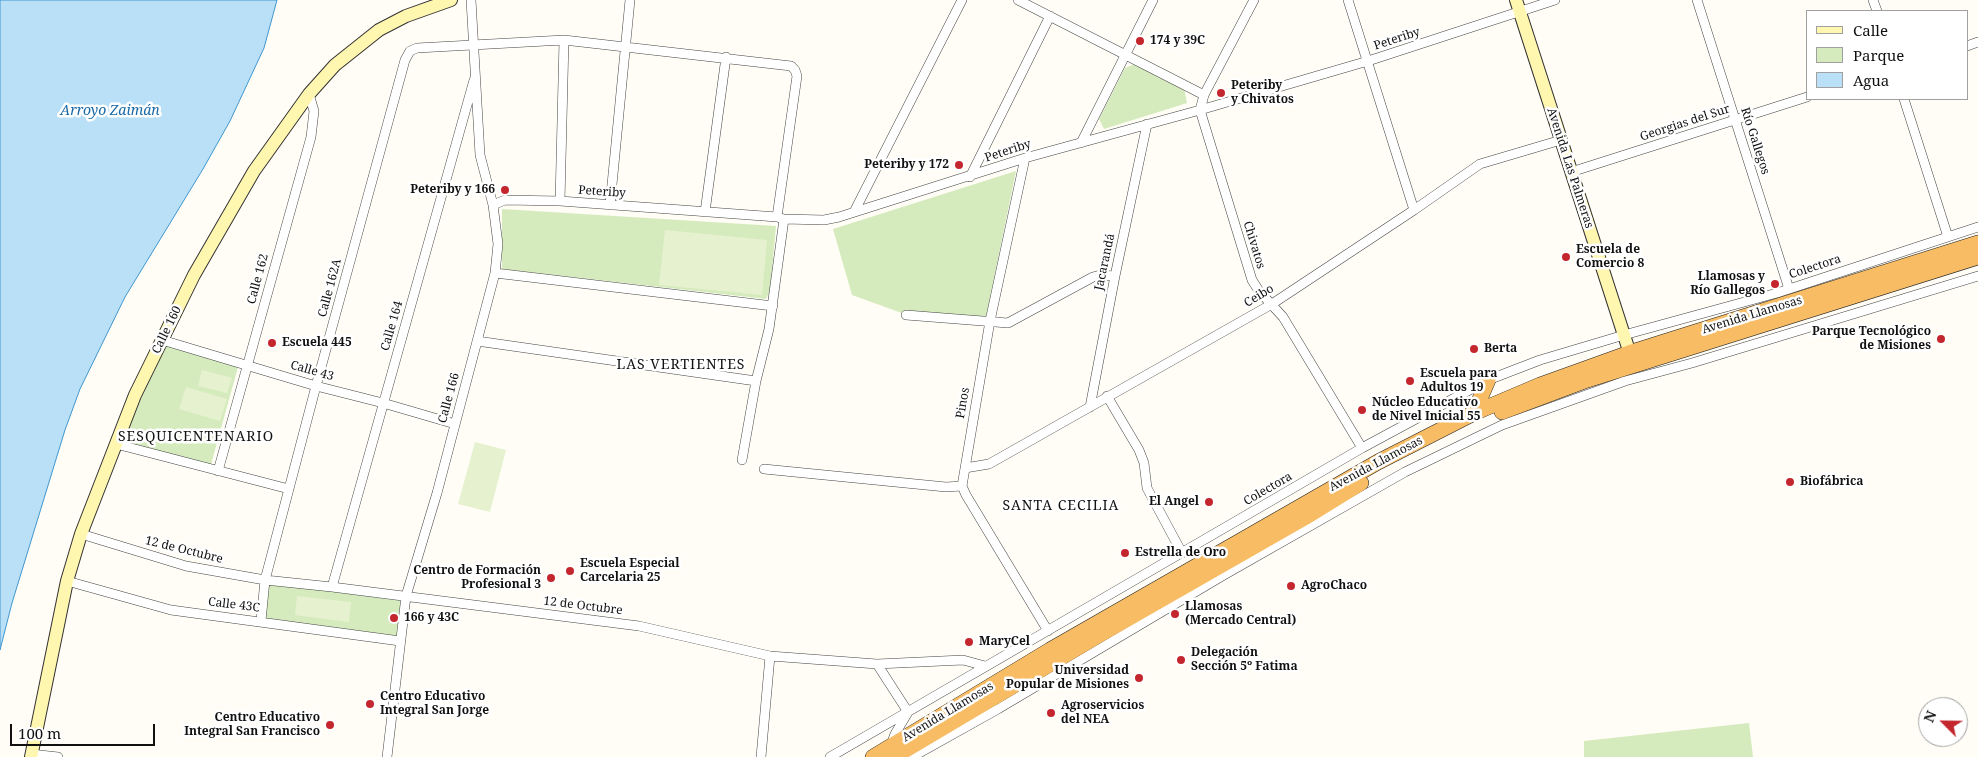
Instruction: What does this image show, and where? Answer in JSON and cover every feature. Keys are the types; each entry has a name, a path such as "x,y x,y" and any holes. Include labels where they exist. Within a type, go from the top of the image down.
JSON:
{"highway":[{"name":"Avenida Llamosas","path":"1667,355 1978,243"},
{"name":"Avenida Llamosas","path":"873,757 893,752 1222,571 1309,521 1376,473 1478,422 1586,380 1978,257"},
{"name":"Avenida Llamosas","path":"1049,665 1378,462 1474,413 1540,385 1633,365"},
{"path":"1474,413 1488,380"}],"main road":[{"name":"Calle 160","path":"31,756 67,581 81,534 135,395 194,275 260,163 309,94 335,65 380,30 406,16 452,0"},
{"name":"Avenida Las Palmeras","path":"1518,6 1633,365"}],"street":[{"name":"Calle 166","path":"387,757 406,596 437,493 496,272 498,244 493,205 480,155 471,0"},
{"path":"610,205 630,0"},
{"path":"854,212 962,0"},
{"path":"1018,0 1204,95"},
{"path":"1081,143 1153,0"},
{"path":"1200,110 1204,95 1254,0"},
{"path":"1348,0 1414,210"},
{"name":"Peteriby","path":"493,205 505,200 560,201 781,218 824,220 839,218 1025,158 1368,61 1518,6 1555,0"},
{"name":"Río Gallegos","path":"1697,0 1789,289"},
{"path":"970,177 1050,16"},
{"path":"474,44 564,40 726,57 791,66 795,70 797,76 773,306 756,381 742,460"},
{"path":"560,201 564,40"},
{"name":"Calle 162A","path":"261,621 265,580 405,60 410,51 417,48 474,44"},
{"path":"705,212 726,57"},
{"name":"Calle 164","path":"332,587 476,72"},
{"name":"Calle 162","path":"218,471 311,137 314,111 309,94"},
{"name":"Georgias del Sur","path":"1571,172 1806,97"},
{"path":"1904,100 1948,237"},
{"name":"Chivatos","path":"1200,110 1252,280 1259,291 1283,317 1362,448"},
{"name":"Jacarandá","path":"1090,406 1147,124"},
{"name":"Ceibo","path":"965,468 989,464 1272,304 1480,164 1561,140"},
{"name":"Pinos","path":"962,486 990,321 1025,158"},
{"name":"Colectora","path":"830,757 1362,448 1488,380 1540,360 1789,289 1978,226"},
{"path":"496,272 773,306"},
{"path":"906,315 1008,322 1093,277 1100,275 1115,276"},
{"path":"1658,326 1667,355 1978,276"},
{"name":"Calle 43","path":"162,340 316,386 455,424"},
{"path":"477,341 756,381"},
{"path":"1309,521 1460,444 1502,425 1608,386 1633,365"},
{"path":"1586,380 1608,386"},
{"path":"1107,396 1139,450 1144,463 1147,488 1182,553"},
{"path":"116,444 289,489"},
{"path":"764,469 946,487 962,486 1048,632"},
{"name":"12 de Octubre","path":"81,534 186,566 265,580 639,626 770,656 877,664 957,660 985,666"},
{"path":"912,757 1049,665 1066,667 1222,571"},
{"name":"Calle 43C","path":"67,581 171,610 400,641"},
{"path":"1034,639 1049,665"},
{"path":"761,757 770,656"},
{"path":"877,664 908,712"},
{"name":"Colectora","path":"893,752 895,734 908,712"},
{"path":"31,756 58,757"}],"green space":[{"path":"1135,64 1184,88 1187,103 1104,129 1099,119 1125,68"},
{"path":"1016,171 985,322 910,316 852,295 833,229"},
{"path":"502,209 776,226 770,291 766,299 502,269"},
{"path":"665,230 767,240 762,295 659,285"},
{"path":"166,345 238,367 210,468 134,447 125,440 125,433 161,351"},
{"path":"202,370 232,378 227,393 198,386"},
{"path":"186,387 227,399 220,421 179,409"},
{"path":"475,442 506,450 490,512 458,504"},
{"path":"268,583 402,601 398,638 264,618"},
{"path":"297,596 351,602 349,622 295,615"},
{"path":"1749,723 1753,757 1584,757 1584,741"}],"water":[{"name":"Arroyo Zaimán","path":"0,0 277,0 264,48 230,121 125,297 80,389 65,430 12,603 0,650"}],"place":[{"name":"174 y 39C","path":"1140,41"},
{"name":"Peteriby y Chivatos","path":"1221,93"},
{"name":"Peteriby y 172","path":"959,165"},
{"name":"Peteriby y 166","path":"505,190"},
{"name":"Escuela de Comercio 8","path":"1566,257"},
{"name":"Llamosas y Río Gallegos","path":"1775,284"},
{"name":"Parque Tecnológico de Misiones","path":"1941,339"},
{"name":"Escuela 445","path":"272,343"},
{"name":"Berta","path":"1474,349"},
{"name":"Escuela para Adultos 19","path":"1410,381"},
{"name":"Núcleo Educativo de Nivel Inicial 55","path":"1362,410"},
{"name":"Biofábrica","path":"1790,482"},
{"name":"El Angel","path":"1209,502"},
{"name":"Estrella de Oro","path":"1125,553"},
{"name":"Escuela Especial Carcelaria 25","path":"570,571"},
{"name":"Centro de Formación Profesional 3","path":"551,578"},
{"name":"AgroChaco","path":"1291,586"},
{"name":"Llamosas (Mercado Central)","path":"1175,614"},
{"name":"166 y 43C","path":"394,618"},
{"name":"MaryCel","path":"969,642"},
{"name":"Delegación Sección 5º Fatima","path":"1181,660"},
{"name":"Universidad Popular de Misiones","path":"1139,678"},
{"name":"Centro Educativo Integral San Jorge","path":"370,704"},
{"name":"Agroservicios del NEA","path":"1051,713"},
{"name":"Centro Educativo Integral San Francisco","path":"330,725"}],"district":[{"name":"LAS VERTIENTES","path":"681,365"},
{"name":"SESQUICENTENARIO","path":"196,437"},
{"name":"SANTA CECILIA","path":"1061,506"}]}
